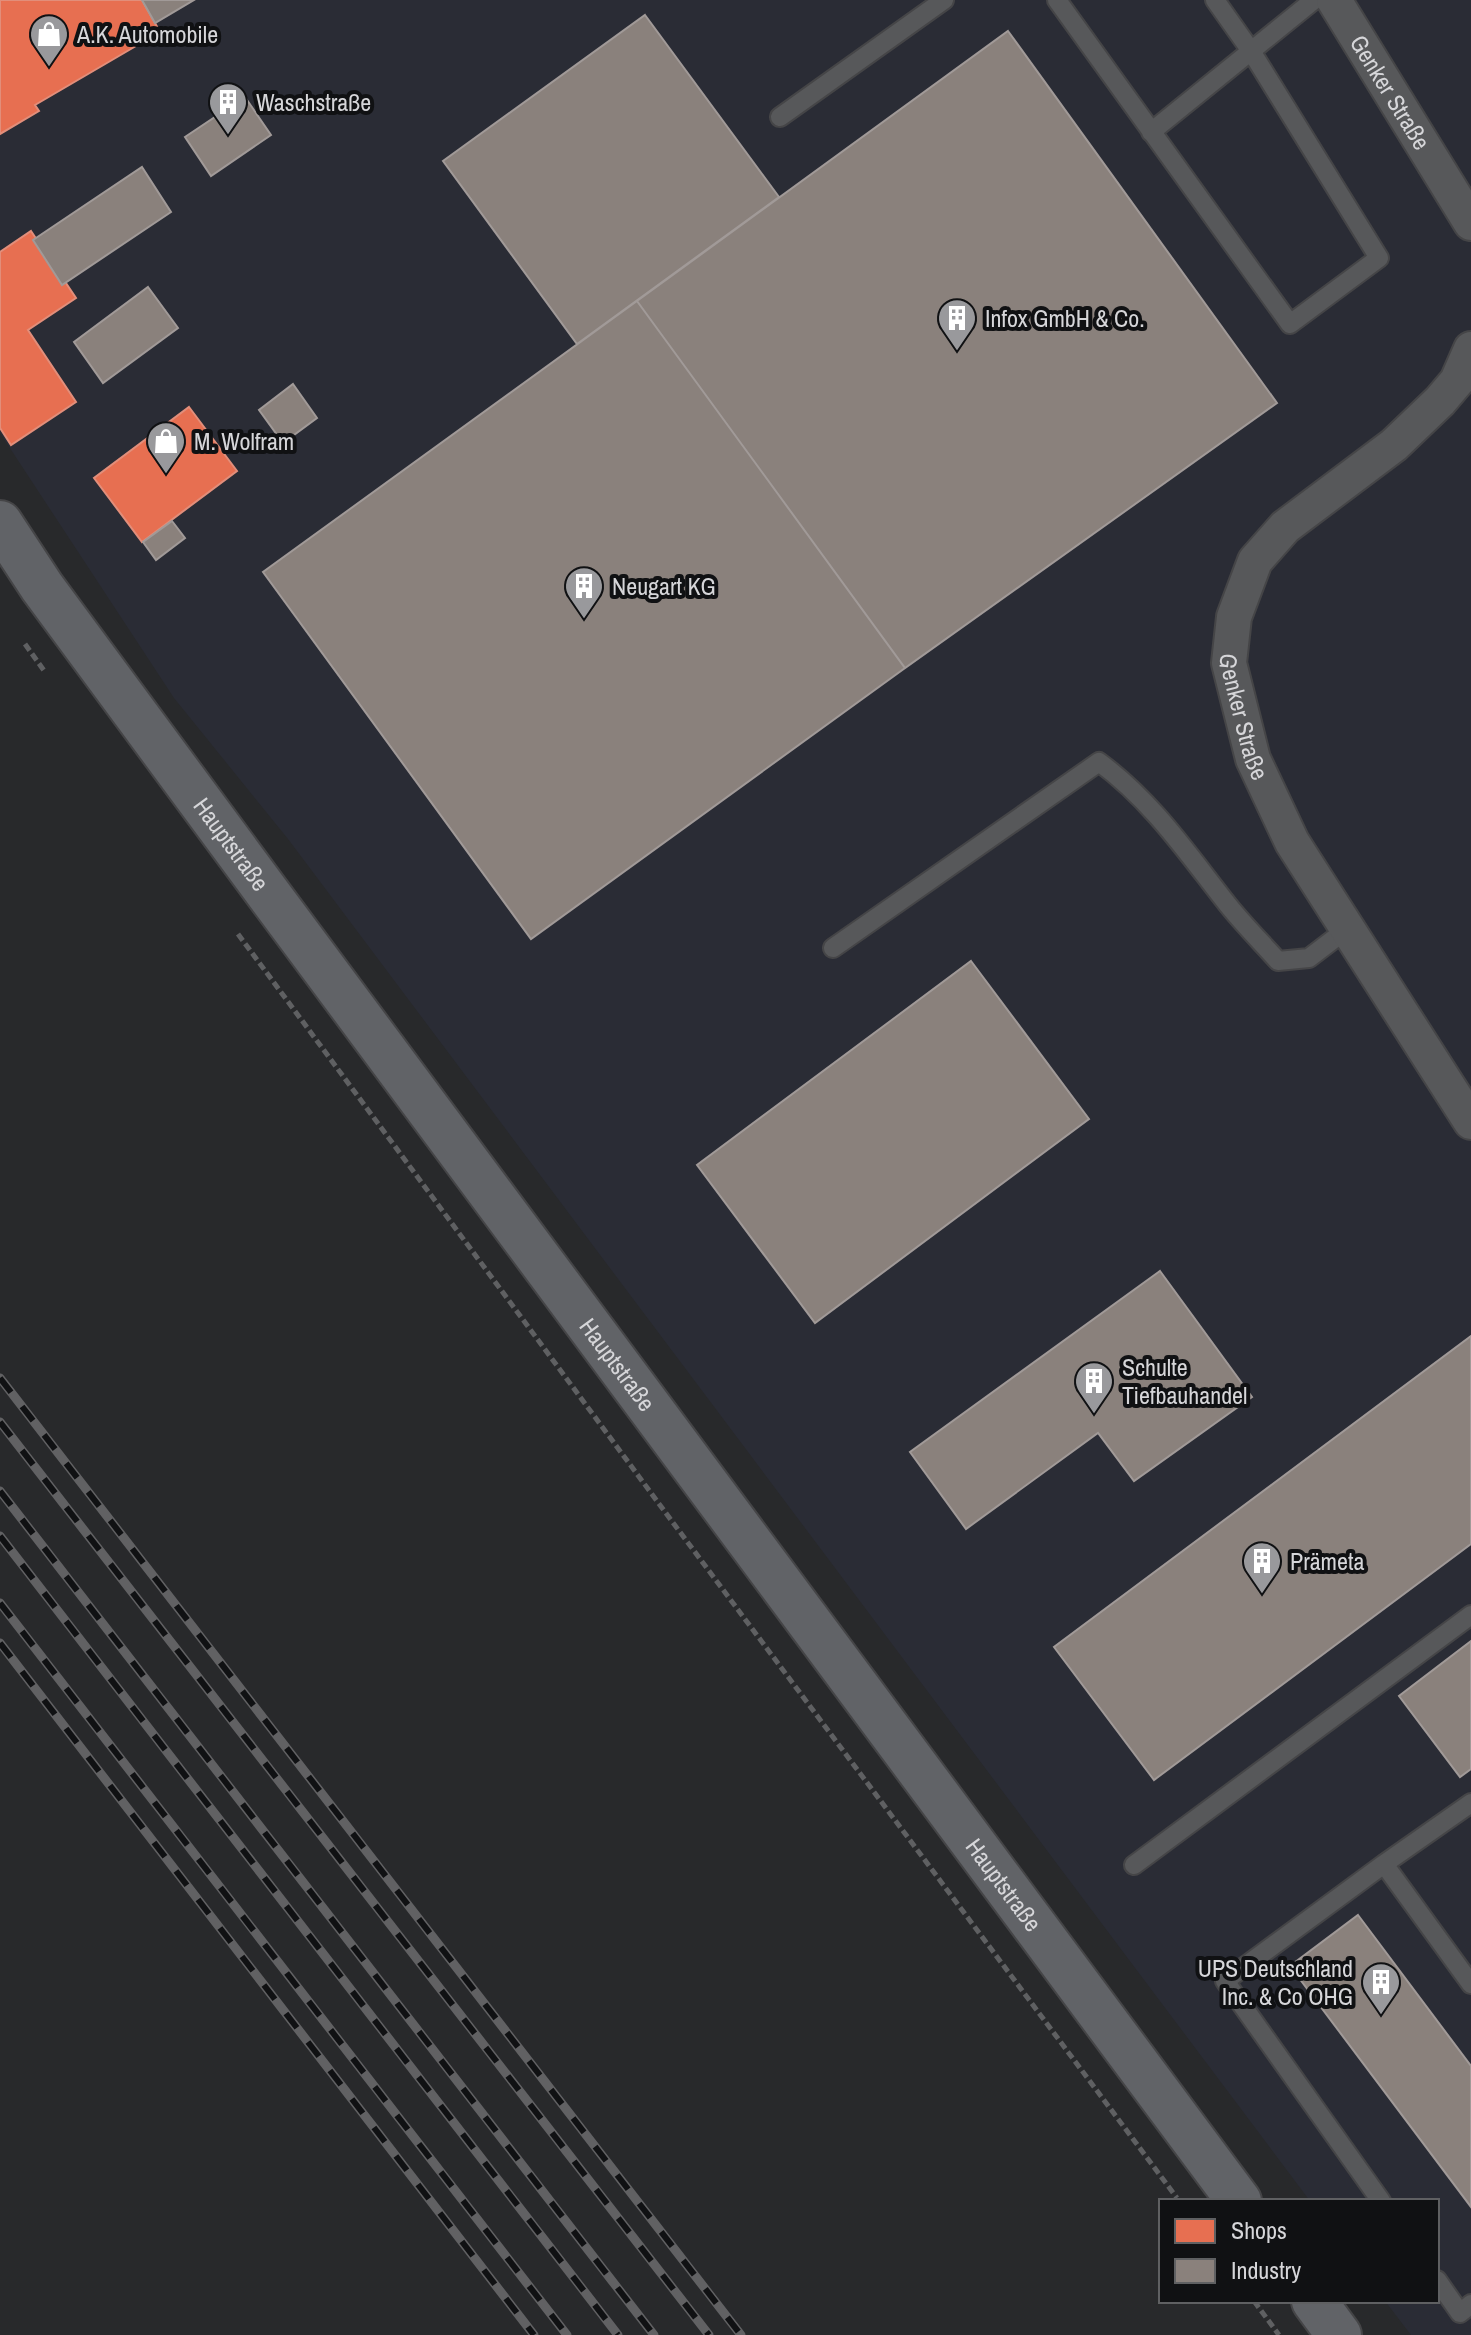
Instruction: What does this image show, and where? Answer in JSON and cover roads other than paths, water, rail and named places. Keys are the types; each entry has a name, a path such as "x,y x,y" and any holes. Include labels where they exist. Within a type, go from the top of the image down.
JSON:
{"main road":[{"name":"Hauptstraße","path":"0,523 42,587 283,914 1238,2199"},
{"path":"1315,2303 1339,2335"}],"street":[{"name":"Genker Straße","path":"1334,0 1470,220"},
{"name":"Genker Straße","path":"1471,349 1457,381 1440,401 1394,445 1285,527 1255,561 1234,617 1229,663 1253,759 1292,842 1471,1122"}],"lane":[{"path":"780,117 944,0"},
{"path":"1056,0 1290,324 1379,258 1251,51 1215,0"},
{"path":"1151,132 1314,0"},
{"path":"833,948 1099,762 1150,805 1232,910 1278,961 1309,958 1347,929"},
{"path":"1134,1865 1471,1615"},
{"path":"1380,2199 1225,1981 1471,1803"},
{"path":"1384,1864 1471,1984"},
{"path":"1439,2283 1460,2313 1471,2304"}],"railway":[{"path":"0,1378 741,2335"},
{"path":"0,1422 709,2335"},
{"path":"0,1491 654,2335"},
{"path":"0,1536 618,2335"},
{"path":"0,1603 567,2335"},
{"path":"0,1643 534,2335"}],"place":[{"name":"A.K. Automobile","path":"49,68"},
{"name":"Waschstraße","path":"228,136"},
{"name":"Infox GmbH & Co.","path":"957,352"},
{"name":"M. Wolfram","path":"166,475"},
{"name":"Neugart KG","path":"584,620"},
{"name":"Schulte Tiefbauhandel","path":"1094,1415"},
{"name":"Prämeta","path":"1262,1595"},
{"name":"UPS Deutschland Inc. & Co OHG","path":"1381,2016"}]}
